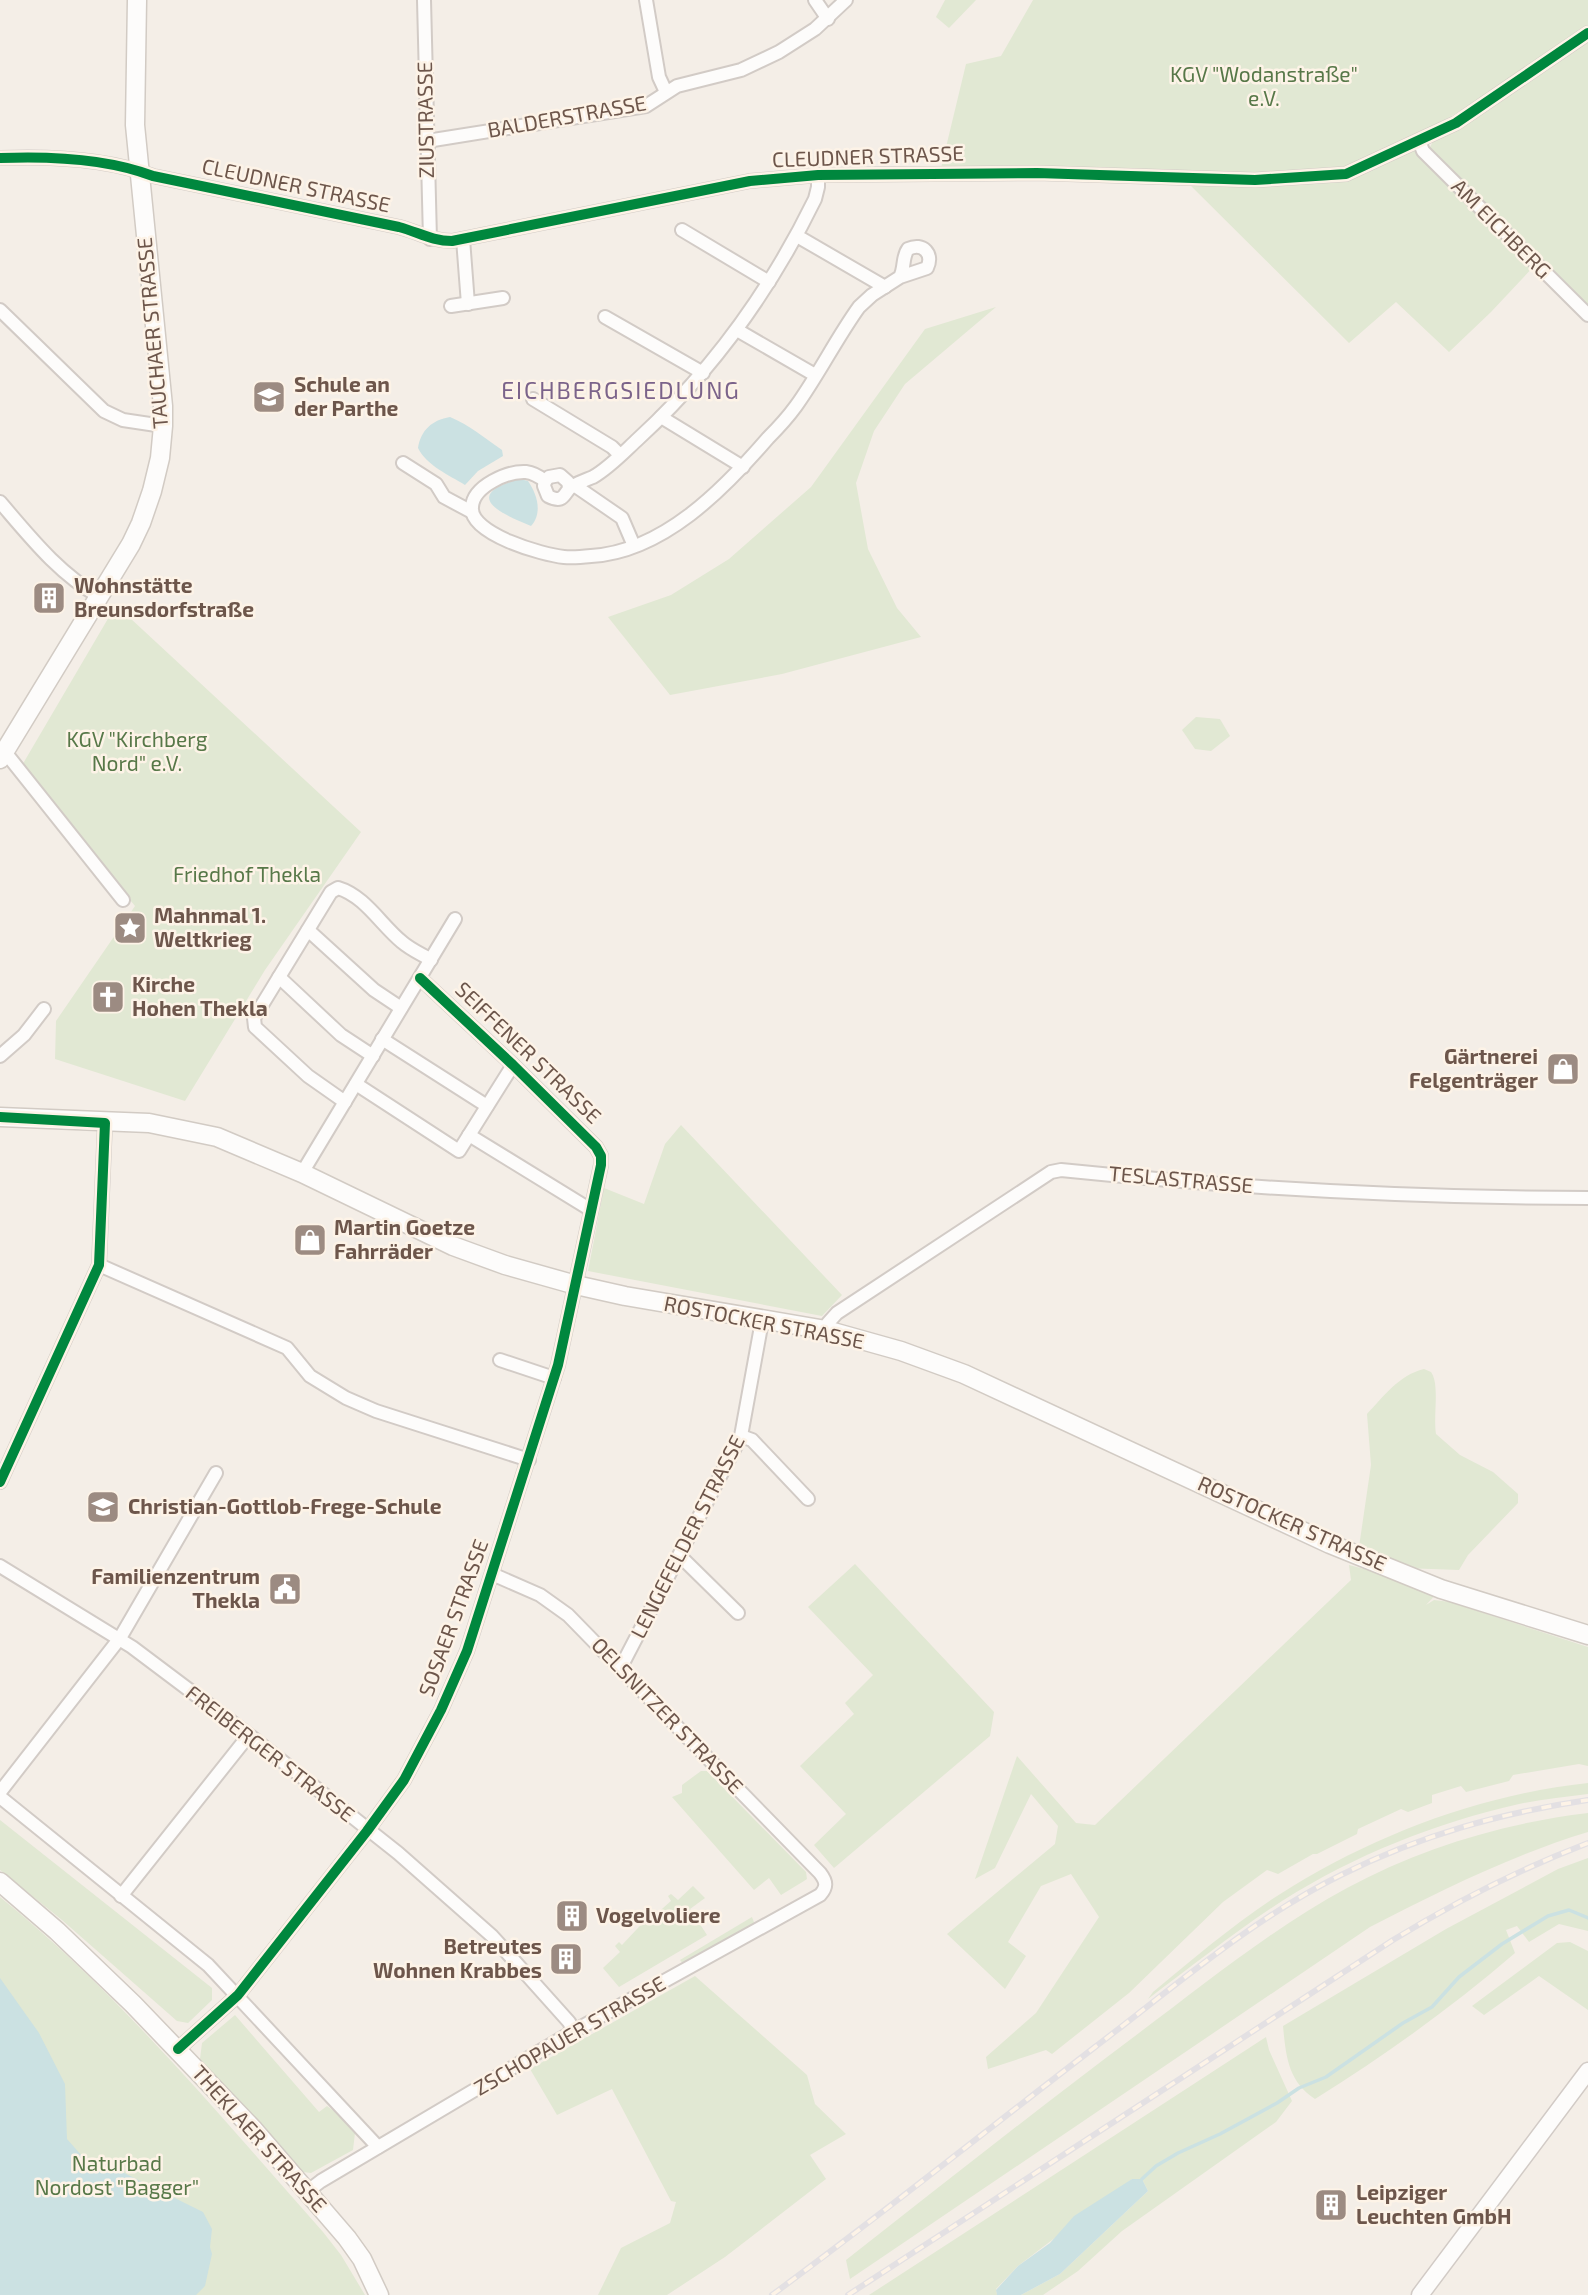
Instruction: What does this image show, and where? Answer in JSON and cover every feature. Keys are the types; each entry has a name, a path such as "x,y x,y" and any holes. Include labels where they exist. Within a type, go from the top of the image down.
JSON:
{"main road":[{"name":"TAUCHAER STRASSE","path":"2,756 100,597 141,523 160,458 163,406 139,171 134,74 137,0"},
{"name":"ROSTOCKER STRASSE","path":"0,1117 149,1123 217,1137 302,1173 453,1246 505,1265 576,1285 762,1321 826,1330 901,1351 964,1374 1329,1544 1441,1589 1588,1635"},
{"name":"THEKLAER STRASSE","path":"0,1882 57,1931 178,2049 254,2130 308,2191 362,2259 379,2295"}],"street":[{"name":"ZIUSTRASSE","path":"424,0 430,239"},
{"path":"646,0 659,77 666,92"},
{"path":"814,0 828,19"},
{"name":"BALDERSTRASSE","path":"427,141 646,106 677,86 716,78 759,62 828,19 846,0"},
{"name":"CLEUDNER STRASSE","path":"0,158 68,159 139,171 399,227 416,231 430,239 463,239 750,181 818,175 1037,173 1255,180 1346,174 1456,122 1588,33"},
{"name":"AM EICHBERG","path":"1419,141 1423,152 1588,315"},
{"path":"545,481 545,492 553,499 564,497 571,486 595,476 661,417 702,373 737,330 797,236 815,199 818,175"},
{"path":"682,230 769,282"},
{"path":"797,236 885,287"},
{"path":"463,239 468,304"},
{"path":"545,481 527,472 498,479 481,490 471,505 477,523 520,545 565,557 594,556 634,546 661,534 689,514 743,467 796,407 859,307 900,277"},
{"path":"451,306 503,298"},
{"path":"0,310 104,411 123,420 163,426"},
{"path":"605,317 702,373"},
{"path":"737,330 816,375"},
{"path":"533,399 621,455"},
{"path":"661,417 743,467"},
{"path":"403,463 436,484 444,497 472,512"},
{"path":"545,481 554,475 560,475 571,486 622,518 634,546"},
{"path":"0,502 34,542 76,583 100,597"},
{"name":"TAUCHAER STRASSE","path":"2,756 123,900"},
{"path":"345,1102 308,1076 255,1027 254,1018 331,892 341,888 367,906 405,944 431,960"},
{"path":"302,1173 455,919"},
{"path":"308,930 374,990 401,1008"},
{"path":"279,977 341,1035 373,1056"},
{"name":"SEIFFENER STRASSE","path":"419,978 513,1065 596,1147 601,1156 576,1285"},
{"path":"0,1056 24,1035 44,1009"},
{"path":"382,1039 487,1106"},
{"path":"356,1084 459,1151 513,1065"},
{"path":"0,1482 99,1265 106,1123"},
{"path":"469,1135 591,1210"},
{"name":"TESLASTRASSE","path":"826,1330 828,1323 837,1313 1051,1172 1061,1170 1159,1180 1351,1192 1588,1198"},
{"path":"99,1265 287,1348 310,1376 346,1398 376,1411 529,1460"},
{"name":"SOSAER STRASSE","path":"178,2049 238,1995 367,1831 404,1780 441,1710 467,1651 529,1460 554,1378 576,1285"},
{"name":"LENGEFELDER STRASSE","path":"621,1667 741,1436 762,1321"},
{"path":"500,1360 554,1378"},
{"path":"741,1436 752,1440 808,1499"},
{"path":"0,1792 120,1638 216,1473"},
{"path":"680,1556 738,1613"},
{"name":"FREIBERGER STRASSE","path":"0,1566 120,1638 249,1735 408,1861 492,1936 574,2031"},
{"name":"OELSNITZER STRASSE","path":"492,1574 552,1602 585,1630 826,1880"},
{"path":"121,1896 249,1735"},
{"path":"0,1797 208,1965 378,2147"},
{"name":"ZSCHOPAUER STRASSE","path":"308,2191 574,2031 820,1895 825,1889 826,1880"},
{"path":"1420,2295 1588,2071"}],"green space":[{"path":"945,0 976,0 949,28 936,17"},
{"name":"KGV \"Wodanstraße\" e.V.","path":"1033,0 1588,0 1588,28 1519,76 1409,141 1343,170 1276,174 1054,167 941,168 966,64 1001,56"},
{"path":"1588,38 1588,309 1430,151 1430,147 1433,141"},
{"path":"1420,144 1536,264 1449,352 1396,302 1349,343 1189,184 1346,174"},
{"path":"996,307 905,384 874,431 856,483 868,549 897,608 921,637 782,674 670,695 608,617 671,595 729,559 811,487 925,329"},
{"path":"116,605 361,832 265,970 185,1101 55,1059 56,1021 135,906 21,767"},
{"path":"1196,717 1220,719 1230,736 1211,751 1195,749 1182,730"},
{"path":"681,1125 842,1295 822,1316 588,1271 604,1188 644,1204 665,1144"},
{"path":"1424,1369 1431,1372 1434,1378 1436,1434 1460,1455 1493,1472 1518,1494 1518,1503 1468,1555 1459,1570 1403,1568 1359,1547 1371,1465 1367,1414 1399,1381"},
{"path":"855,1564 994,1712 990,1736 834,1868 814,1845 846,1814 800,1766 854,1714 845,1703 873,1675 808,1607"},
{"path":"1349,1565 1441,1589 1426,1605 1434,1600 1450,1602 1588,1647 1588,1766 1579,1764 1513,1775 1509,1781 1466,1792 1461,1786 1432,1795 1432,1803 1408,1812 1401,1809 1358,1829 1357,1834 1278,1874 1267,1870 1223,1902 1129,1993 1052,2054 1046,2050 988,2069 986,2057 1036,2013 1099,1917 1071,1874 1041,1886 1008,1942 1026,1956 1005,1989 947,1934 1055,1844 1058,1826 1031,1794 995,1868 975,1879 1017,1756 1076,1823 1095,1825 1351,1580"},
{"path":"701,1771 707,1771 806,1872 807,1879 781,1895 769,1878 754,1890 672,1797 682,1793 682,1785"},
{"path":"1588,1783 1588,1794 1519,1804 1457,1821 1396,1842 1338,1869 1265,1912 1148,1999 1153,1992 1256,1910 1293,1886 1362,1849 1435,1818 1473,1806 1549,1788"},
{"path":"1588,1813 1588,1832 1504,1863 1370,1927 850,2279 846,2260 1102,2061 1240,1957 1293,1921 1347,1888 1434,1849 1525,1823"},
{"path":"0,1820 212,1988 212,2000 188,2023 177,2021 62,1920 0,1870"},
{"path":"1588,1858 1588,1931 1559,1924 1529,1942 1517,1926 1506,1930 1515,1953 1443,2011 1393,2048 1315,2099 1299,2084 1287,2058 1283,2026 1446,1929 1558,1869"},
{"path":"693,1886 705,1898 690,1909 707,1935 619,1987 603,1968 620,1952 615,1946 619,1942 622,1945 652,1913 654,1916 671,1901 668,1896 671,1894 678,1900"},
{"name":"Naturbad Nordost \"Bagger\"","path":"0,1897 87,1974 168,2058 323,2232 341,2255 365,2295 0,2295"},
{"path":"752,1917 755,1925 684,1965 680,1960"},
{"path":"1570,1942 1588,1951 1588,2010 1539,1976 1484,2015 1472,2006 1557,1943"},
{"path":"695,1976 807,2075 815,2104 846,2134 810,2155 826,2179 725,2257 667,2295 598,2295 621,2248 670,2223 676,2202 671,2201 612,2089 557,2115 530,2069"},
{"path":"235,2015 319,2112 327,2106 355,2133 353,2150 311,2173 303,2172 290,2161 200,2059 202,2043"},
{"path":"1266,2037 1269,2050 1292,2101 1276,2122 1122,2231 1078,2271 1043,2295 1021,2295 1060,2274 1148,2191 1142,2179 1132,2179 1018,2266 996,2289 997,2295 869,2295"}],"shaded area":[{"path":"450,417 502,450 503,456 478,471 465,485 432,465 418,448 428,427"},
{"path":"520,479 528,481 536,498 537,515 531,526 498,510 491,504 489,497 492,491 502,485"},
{"path":"0,1978 39,2033 65,2084 67,2139 82,2156 114,2168 203,2212 212,2229 212,2254 205,2286 196,2295 0,2295"},
{"path":"1132,2179 1142,2179 1148,2191 1060,2274 1021,2295 997,2295 996,2290 1018,2266 1050,2243 1074,2216"}],"waterway":[{"path":"1142,2179 1156,2166 1178,2153 1220,2134 1299,2088 1326,2077 1403,2023 1432,2007 1459,1977 1502,1944 1548,1916 1569,1910 1588,1918"}],"railway":[{"path":"772,2295 1214,1955 1276,1912 1341,1875 1431,1837 1492,1819 1588,1800"},
{"path":"848,2295 1393,1940 1488,1887 1588,1843"}],"cycle path":[{"path":"0,158 58,158 116,165 153,176 399,227 445,241 750,181 818,175 1037,173 1255,180 1346,174 1456,123 1588,33"},
{"path":"178,2049 238,1995 404,1780 441,1710 467,1651 558,1365 601,1156 596,1147 513,1065 420,978"},
{"path":"0,1117 105,1123 99,1265 0,1482"}],"place":[{"name":"Schule an der Parthe","path":"269,397"},
{"name":"Wohnstätte Breunsdorfstraße","path":"49,598"},
{"name":"Mahnmal 1. Weltkrieg","path":"130,928"},
{"name":"Kirche Hohen Thekla","path":"108,997"},
{"name":"Gärtnerei Felgenträger","path":"1563,1069"},
{"name":"Martin Goetze Fahrräder","path":"310,1240"},
{"name":"Christian-Gottlob-Frege-Schule","path":"103,1507"},
{"name":"Familienzentrum Thekla","path":"285,1589"},
{"name":"Vogelvoliere","path":"572,1916"},
{"name":"Betreutes Wohnen Krabbes","path":"566,1959"},
{"name":"Leipziger Leuchten GmbH","path":"1331,2205"}],"district":[{"name":"EICHBERGSIEDLUNG","path":"621,391"}],"park label":[{"name":"KGV \"Kirchberg Nord\" e.V.","path":"137,752"},
{"name":"Friedhof Thekla","path":"247,875"}]}
